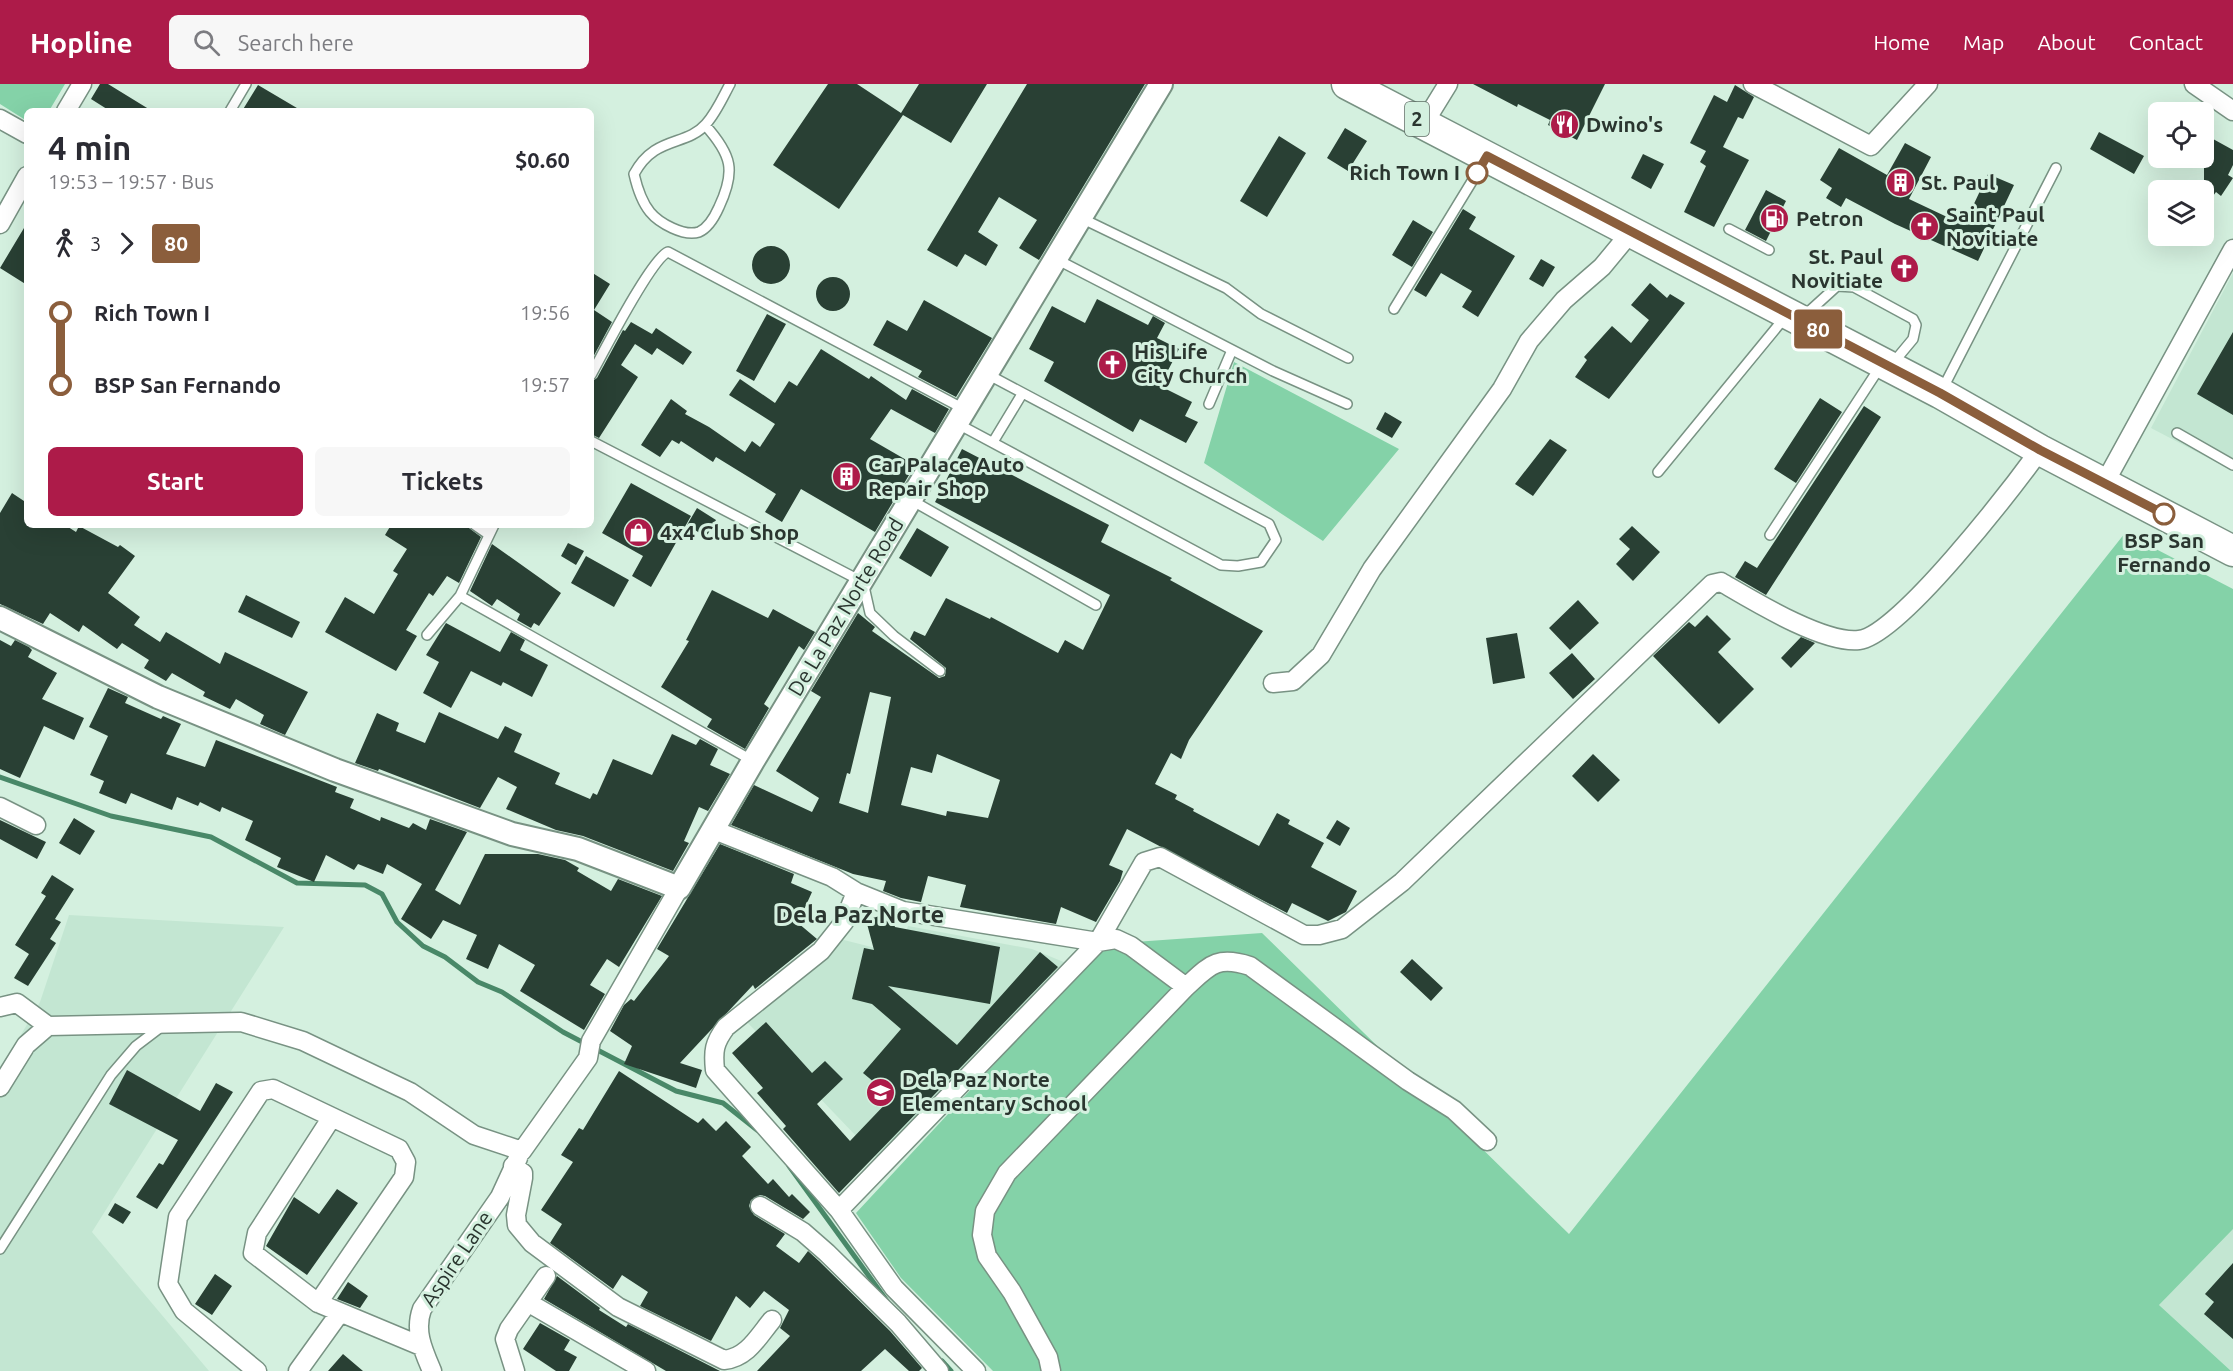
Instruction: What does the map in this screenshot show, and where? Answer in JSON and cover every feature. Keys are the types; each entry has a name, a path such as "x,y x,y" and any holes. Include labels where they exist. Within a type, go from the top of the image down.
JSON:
{"highway":[{"name":"2","path":"1347,84 1886,364 2040,450 2233,551"}],"street":[{"path":"68,108 82,84"},
{"name":"De La Paz Norte Road","path":"590,1049 679,888 753,761 863,582 1161,84"},
{"path":"1424,123 1448,84"},
{"path":"1753,84 1871,146 1928,84"},
{"path":"2194,84 2233,111"},
{"path":"0,119 24,132"},
{"path":"0,224 24,181"},
{"path":"1273,683 1293,681 1321,655 1372,568 1502,389 1529,341 1564,300 1602,267 1631,232"},
{"path":"2104,484 2230,260"},
{"path":"839,1210 1098,942 1144,861 1160,857 1304,935 1319,935 1342,929 1402,882 1712,584 1721,582 1769,609 1836,638 1858,640 1872,636 1902,613 1952,559 2019,482 2040,450"},
{"path":"0,618 158,697 335,770 512,834 578,849 679,888"},
{"path":"0,807 36,825"},
{"path":"714,830 832,877 856,892 903,911 1098,942 1116,939 1131,945 1186,987"},
{"path":"856,892 844,922 821,951 726,1027 713,1048 715,1070 839,1210 894,1288 976,1371"},
{"path":"1051,1371 1047,1357 1017,1301 987,1256 982,1235 985,1211 1007,1173 1186,987 1213,963 1226,961 1250,966 1408,1081 1454,1110 1487,1141"},
{"path":"0,1007 17,1003 48,1026 241,1022 303,1041 410,1092 474,1135 518,1158 524,1178 516,1215 521,1232 556,1262 618,1307 724,1360 735,1359 746,1352 772,1320"},
{"path":"0,1087 26,1045 48,1026"},
{"name":"Aspire Lane","path":"432,1371 422,1346 417,1323 422,1309 500,1197 518,1158 590,1049"},
{"path":"257,1371 184,1311 168,1284 178,1217 208,1167 261,1091 273,1089 399,1149 406,1162 404,1177 318,1303"},
{"path":"332,1117 257,1233 253,1253 318,1303 339,1314 422,1346"},
{"path":"760,1206 803,1232 827,1253 898,1323 939,1371"},
{"path":"514,1371 505,1339 509,1329 546,1276"},
{"path":"529,1303 646,1371"},
{"path":"298,1371 339,1314"}],"lane":[{"path":"232,108 246,84"},
{"path":"705,125 721,142 731,177 716,213 708,225 700,231 681,232 651,213 639,191 634,174 643,159 663,144 705,125 730,84"},
{"path":"1394,309 1487,156"},
{"path":"1940,393 2056,168"},
{"path":"1081,218 1226,288 1261,314 1348,358"},
{"path":"1729,229 1769,250"},
{"path":"594,370 645,280 662,255 668,252 962,417 993,442 1221,565 1238,567 1261,562 1276,540 1269,524 987,374"},
{"path":"1056,259 1232,350 1347,404"},
{"path":"1658,472 1794,316 1837,286 1854,287 1913,319 1916,325 1913,339 1886,364 1770,535"},
{"path":"1209,404 1232,350"},
{"path":"993,442 1022,394"},
{"path":"2177,433 2233,465"},
{"path":"594,443 863,582 870,613 894,636 940,671"},
{"path":"910,500 1096,605"},
{"path":"479,528 488,534"},
{"path":"427,634 460,596 492,528"},
{"path":"460,596 753,761"},
{"path":"0,1249 117,1067 136,1046 164,1025"}],"shaded area":[{"path":"2233,273 2233,471 2151,428"},
{"path":"69,915 284,927 92,1232 209,1371 0,1371 0,1071 40,1002"},
{"name":"Dela Paz Norte Elementary School","path":"908,926 1032,949 1071,965 881,1162 747,1022 840,939 899,954"},
{"path":"2233,1225 2233,1371 2231,1371 2159,1305"}],"green space":[{"path":"0,84 65,84 51,108 24,108 24,119 0,104"},
{"path":"1234,362 1399,449 1323,541 1204,463"},
{"path":"2125,533 2233,589 2233,1229 2159,1305 2231,1371 993,1371 901,1278 856,1213 1106,944 1262,933 1569,1234"}],"building":[{"path":"100,84 108,84 147,108 105,108 91,99"},
{"path":"828,84 857,84 901,113 919,84 987,84 951,143 903,115 839,209 773,165"},
{"path":"1027,84 1145,84 1039,260 1019,248 1037,220 999,197 978,232 998,245 986,266 965,254 957,267 927,250"},
{"path":"1473,84 1605,84 1577,140 1548,125 1550,120 1518,104 1517,107"},
{"path":"258,85 297,108 244,108"},
{"path":"1735,85 1754,97 1743,119 1738,117 1723,147 1749,160 1714,227 1684,212 1706,166 1700,162 1706,151 1690,143 1714,95 1727,102"},
{"path":"1345,128 1367,141 1348,171 1327,158"},
{"path":"2099,132 2144,156 2134,174 2090,149"},
{"path":"1279,136 1306,153 1267,217 1240,201"},
{"path":"2214,140 2233,150 2233,165 2228,175 2233,178 2221,196 2216,192 2214,195 2214,180 2204,180 2204,168 2214,168"},
{"path":"1905,143 1931,157 1909,199 1964,225 1988,174 2014,185 1978,261 1895,224 1846,198 1841,207 1826,198 1832,188 1820,180 1839,148 1887,175"},
{"path":"1643,154 1664,164 1651,189 1631,178"},
{"path":"1766,190 1786,201 1766,241 1745,230"},
{"path":"1463,209 1476,217 1469,229 1515,256 1478,317 1462,307 1472,291 1441,273 1426,297 1414,290"},
{"path":"1413,220 1433,232 1412,267 1392,255"},
{"path":"24,228 24,283 0,268"},
{"path":"771,246 784,252 790,265 784,278 771,284 758,278 752,265 758,252"},
{"path":"1541,259 1555,267 1543,287 1529,279"},
{"path":"594,274 610,284 594,310"},
{"path":"833,277 845,282 850,294 845,306 833,311 821,306 816,294 821,282"},
{"path":"1650,283 1667,298 1670,294 1685,303 1609,399 1575,377 1587,360 1584,357 1612,326 1631,343 1649,320 1631,305"},
{"path":"1097,299 1148,325 1153,316 1165,323 1157,338 1179,349 1160,386 1192,402 1185,416 1198,422 1186,443 1140,419 1133,432 1044,381 1054,362 1029,349 1052,306 1085,323"},
{"path":"924,300 992,338 956,397 918,377 922,371 873,345 887,320 907,331"},
{"path":"594,310 612,322 594,355"},
{"path":"767,314 786,324 754,381 736,371"},
{"path":"631,322 652,334 656,328 692,352 683,365 657,348 652,355 635,344 621,365 638,377 599,438 594,436 594,380 623,330 625,331"},
{"path":"2233,332 2233,415 2197,394"},
{"path":"821,349 869,379 871,376 906,400 912,389 949,409 935,433 891,409 870,439 915,465 875,532 801,489 782,522 765,512 776,494 716,457 713,462 681,441 679,444 672,440 660,457 641,445 671,399 687,411 685,414 709,427 745,452 752,441 760,447 775,424 729,395 740,379 775,403 789,381 797,386"},
{"path":"1820,398 1842,412 1796,483 1774,469"},
{"path":"1864,406 1881,417 1766,595 1735,577 1745,561 1757,568"},
{"path":"1385,412 1402,422 1392,438 1376,429"},
{"path":"1550,439 1567,450 1533,496 1515,484"},
{"path":"962,449 1109,525 1101,542 1172,578 1170,580 1263,631 1189,740 1181,759 1171,753 1155,784 1177,795 1175,799 1194,809 1193,811 1259,846 1277,813 1290,820 1288,824 1324,843 1311,867 1357,891 1346,912 1328,921 1292,903 1287,913 1127,829 1109,865 1123,871 1120,881 1096,922 1061,907 1056,924 960,907 966,885 928,876 921,902 901,898 883,891 886,881 853,874 731,825 754,785 812,812 819,798 776,771 821,697 811,691 858,613 875,627 872,631 939,678 945,676 946,668 910,639 914,631 925,636 946,598 990,619 991,617 1058,653 1065,640 1083,650 1110,595 935,502","holes":["870,692 891,697 868,813 839,803 847,773 850,774","937,754 1000,780 988,818 947,811 946,816 901,805 911,767 932,773"]},
{"path":"631,483 691,516 651,587 632,576 643,556 602,533"},
{"path":"12,493 24,501 24,528 70,528 76,532 78,528 83,528 118,547 120,545 135,556 108,593 140,617 134,625 160,642 166,632 220,664 225,652 308,692 285,735 260,724 264,715 236,699 230,709 203,696 205,692 172,673 166,681 144,668 149,660 122,643 117,649 83,625 79,632 50,613 43,624 0,604 0,513"},
{"path":"697,508 716,520 706,537 687,525"},
{"path":"1632,526 1660,552 1633,581 1616,564 1630,549 1619,539"},
{"path":"389,528 469,528 481,537 459,583 447,576 433,596 429,593 406,630 417,636 396,671 325,632 345,597 374,614 398,574 393,571 407,549 385,535"},
{"path":"917,528 949,547 931,577 899,558"},
{"path":"568,543 584,551 576,565 561,556"},
{"path":"492,544 561,593 539,626 534,623 531,628 517,620 520,614 497,599 492,606 470,591"},
{"path":"586,556 629,580 614,607 571,583"},
{"path":"712,590 768,618 773,609 815,632 804,650 799,646 764,704 769,708 745,749 707,727 712,719 661,687 689,641 686,640"},
{"path":"246,595 300,622 292,638 238,612"},
{"path":"1578,600 1599,623 1570,650 1549,628"},
{"path":"1707,615 1731,639 1718,652 1754,689 1719,724 1653,656 1689,622 1695,627"},
{"path":"446,623 500,652 511,632 525,640 520,650 548,665 532,697 503,682 501,686 471,671 451,708 423,693 439,662 426,655"},
{"path":"1517,633 1525,678 1493,684 1486,638"},
{"path":"1801,637 1815,643 1791,668 1781,658"},
{"path":"0,640 11,646 15,640 29,647 32,650 28,657 57,673 42,699 84,718 74,740 44,726 20,778 0,769"},
{"path":"1572,653 1595,679 1573,699 1549,673"},
{"path":"108,688 128,697 125,703 161,719 163,716 181,724 166,754 205,767 216,740 337,787 335,792 354,799 350,808 380,821 381,817 409,828 413,823 426,830 430,819 467,832 435,890 460,905 485,854 538,854 565,860 579,868 577,871 611,891 618,879 662,896 619,967 607,959 590,985 605,994 584,1030 520,991 535,965 499,944 488,969 466,959 477,935 443,920 431,939 401,919 422,884 387,864 383,874 358,864 354,870 326,855 314,882 277,867 281,858 245,840 253,821 222,807 220,812 200,802 198,806 177,797 172,810 131,793 126,804 99,793 104,781 90,775 108,736 89,727"},
{"path":"439,712 498,739 505,726 522,734 514,752 560,773 555,784 590,799 593,793 597,795 613,759 652,775 672,734 696,745 700,739 718,749 710,765 730,774 708,811 699,807 684,841 689,843 673,871 583,836 556,830 506,809 517,787 498,777 480,808 379,769 378,771 355,763 377,713 399,723 396,731 425,743"},
{"path":"1593,754 1620,780 1598,802 1572,776"},
{"path":"74,818 95,831 80,855 59,843"},
{"path":"0,820 46,842 37,859 0,839"},
{"path":"1337,820 1350,828 1340,846 1326,838"},
{"path":"720,844 794,874 791,883 812,892 798,923 817,939 755,989 753,985 680,1063 702,1070 696,1088 624,1064 632,1046 610,1031 624,1005 631,999 634,1001 669,956 657,949"},
{"path":"52,875 74,889 55,919 61,922 50,939 56,943 28,986 14,978 29,954 15,945 46,896 41,893"},
{"path":"883,915 892,919 895,927 1000,947 990,1004 888,986 957,1045 1040,952 1058,967 839,1193 783,1129 786,1126 757,1093 763,1088 732,1053 766,1022 812,1073 825,1061 843,1079 817,1104 850,1141 892,1097 863,1073 901,1029 872,1004 852,999 864,948 874,950 866,920"},
{"path":"1412,959 1443,988 1431,1001 1400,972"},
{"path":"127,1070 200,1111 216,1083 233,1092 157,1209 136,1197 159,1163 163,1165 178,1140 109,1104"},
{"path":"619,1071 698,1123 703,1118 716,1131 726,1121 751,1147 742,1156 768,1184 773,1179 789,1197 792,1194 810,1212 803,1219 765,1196 760,1195 751,1200 749,1206 754,1215 785,1234 776,1246 799,1263 808,1251 890,1331 922,1368 919,1371 909,1371 885,1349 861,1371 757,1371 790,1336 780,1328 789,1310 764,1291 750,1308 736,1296 711,1341 640,1306 648,1292 622,1275 613,1289 550,1243 562,1224 541,1210 573,1162 561,1155 579,1128 583,1130"},
{"path":"337,1189 358,1203 307,1275 266,1246 294,1197 319,1214"},
{"path":"115,1203 131,1212 123,1224 108,1215"},
{"path":"2233,1263 2233,1339 2204,1314 2214,1302 2205,1294"},
{"path":"215,1274 232,1286 212,1315 195,1304"},
{"path":"557,1276 600,1308 599,1310 626,1327 628,1324 720,1371 666,1371 544,1299"},
{"path":"348,1282 368,1296 360,1308 337,1299"},
{"path":"540,1323 570,1340 564,1350 577,1357 569,1371 556,1371 523,1349"},
{"path":"343,1354 363,1371 328,1371"}],"waterway":[{"path":"0,777 111,816 211,837 297,883 365,885 382,894 397,922 423,946 445,957 478,982 502,992 563,1032 676,1091 723,1103 757,1130"},
{"path":"789,1166 887,1301"},
{"path":"942,1361 951,1371"}],"bus line":[{"name":"80","path":"1477,173 1487,156 1940,393 2040,450 2164,514"}],"place":[{"name":"Dwino's","path":"1565,125"},
{"name":"Rich Town I","path":"1477,173"},
{"name":"St. Paul","path":"1900,183"},
{"name":"Petron","path":"1775,219"},
{"name":"Saint Paul Novitiate","path":"1925,227"},
{"name":"St. Paul Novitiate","path":"1904,269"},
{"name":"His Life City Church","path":"1113,364"},
{"name":"Car Palace Auto Repair Shop","path":"847,477"},
{"name":"BSP San Fernando","path":"2164,514"},
{"name":"4x4 Club Shop","path":"639,533"},
{"name":"Dela Paz Norte Elementary School","path":"881,1092"}],"district":[{"name":"Dela Paz Norte","path":"860,915"}]}
